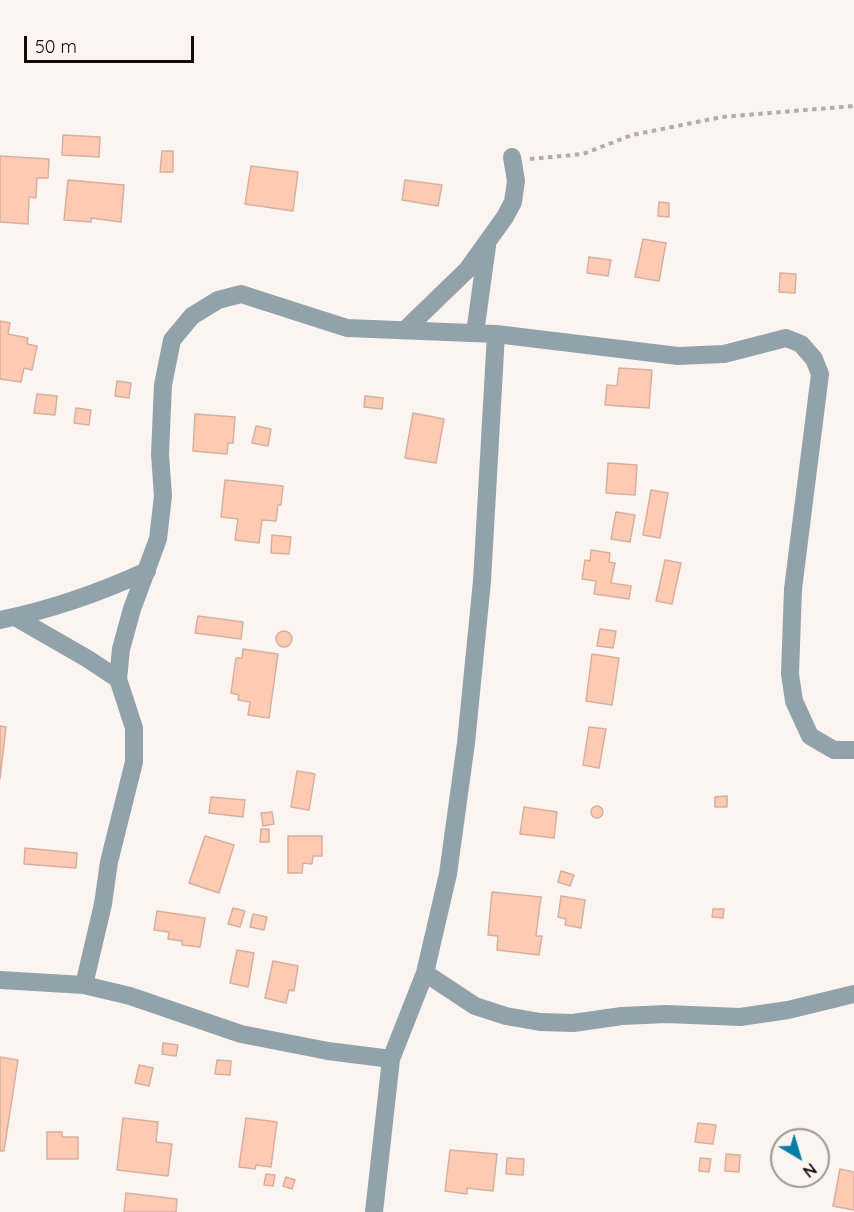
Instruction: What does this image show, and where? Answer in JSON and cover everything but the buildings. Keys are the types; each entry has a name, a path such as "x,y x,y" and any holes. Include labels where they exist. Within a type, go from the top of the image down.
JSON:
{"street":[{"path":"405,330 467,270 505,217 513,202 516,181 512,157"},
{"path":"476,333 487,244"},
{"path":"84,985 103,904 109,862 134,762 134,728 118,679 121,649 132,609 159,539 162,507 160,454 164,385 172,340 192,316 218,300 241,294 347,328 496,334 678,356 724,354 786,338 801,345 814,359 820,374 793,589 790,674 794,701 810,736 834,750 854,750"},
{"path":"374,1212 391,1059 426,973 448,874 466,743 482,581 496,334"},
{"path":"8,619 110,587 147,571"},
{"path":"8,619 88,659 118,679"},
{"path":"426,973 475,1006 506,1016 540,1022 573,1023 622,1016 666,1014 740,1017 788,1010 854,994"},
{"path":"0,980 84,985 130,996 241,1034 328,1051 391,1059"}],"path":[{"path":"512,157 531,159 577,155 632,135 722,117 854,106"}]}
